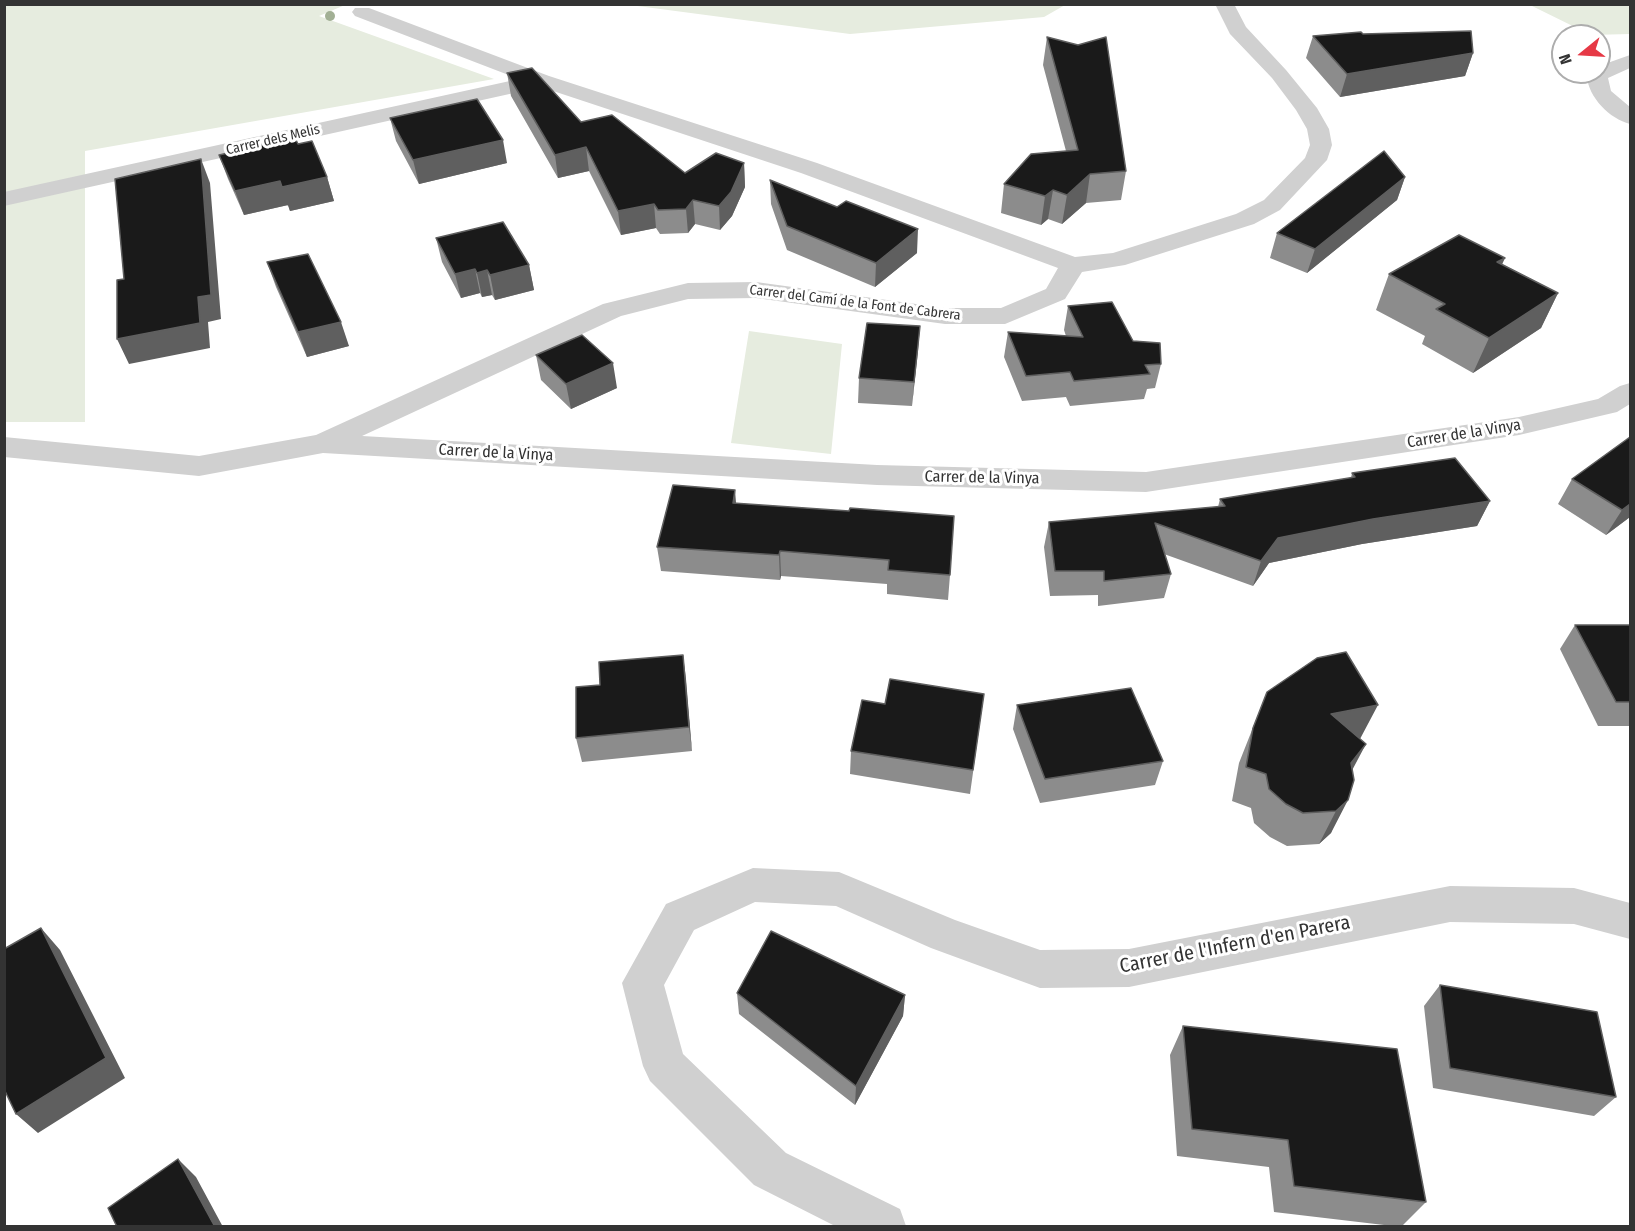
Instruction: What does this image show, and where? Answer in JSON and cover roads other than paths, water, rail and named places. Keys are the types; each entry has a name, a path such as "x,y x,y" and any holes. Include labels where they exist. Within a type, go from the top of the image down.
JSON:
{"street":[{"path":"362,12 542,80 810,168 1073,265 1116,260 1245,219 1272,205 1316,160 1322,146 1318,129 1306,108 1238,30 1224,4"},
{"path":"1630,61 1611,67 1597,76 1597,86 1605,97 1630,117"},
{"name":"Carrer dels Melis","path":"4,199 542,80"},
{"name":"Carrer del Camí de la Font de Cabrera","path":"4,447 198,466 323,443 612,310 688,291 756,290 945,316 1005,316 1056,294 1073,265"},
{"name":"Carrer de la Vinya","path":"323,443 877,475 1146,482 1519,426 1607,406 1630,392"},
{"name":"Carrer de l'Infern d'en Parera","path":"883,1227 770,1169 665,1066 643,983 680,917 753,885 839,889 945,935 1040,969 1129,968 1450,904 1574,906 1630,921"}]}
